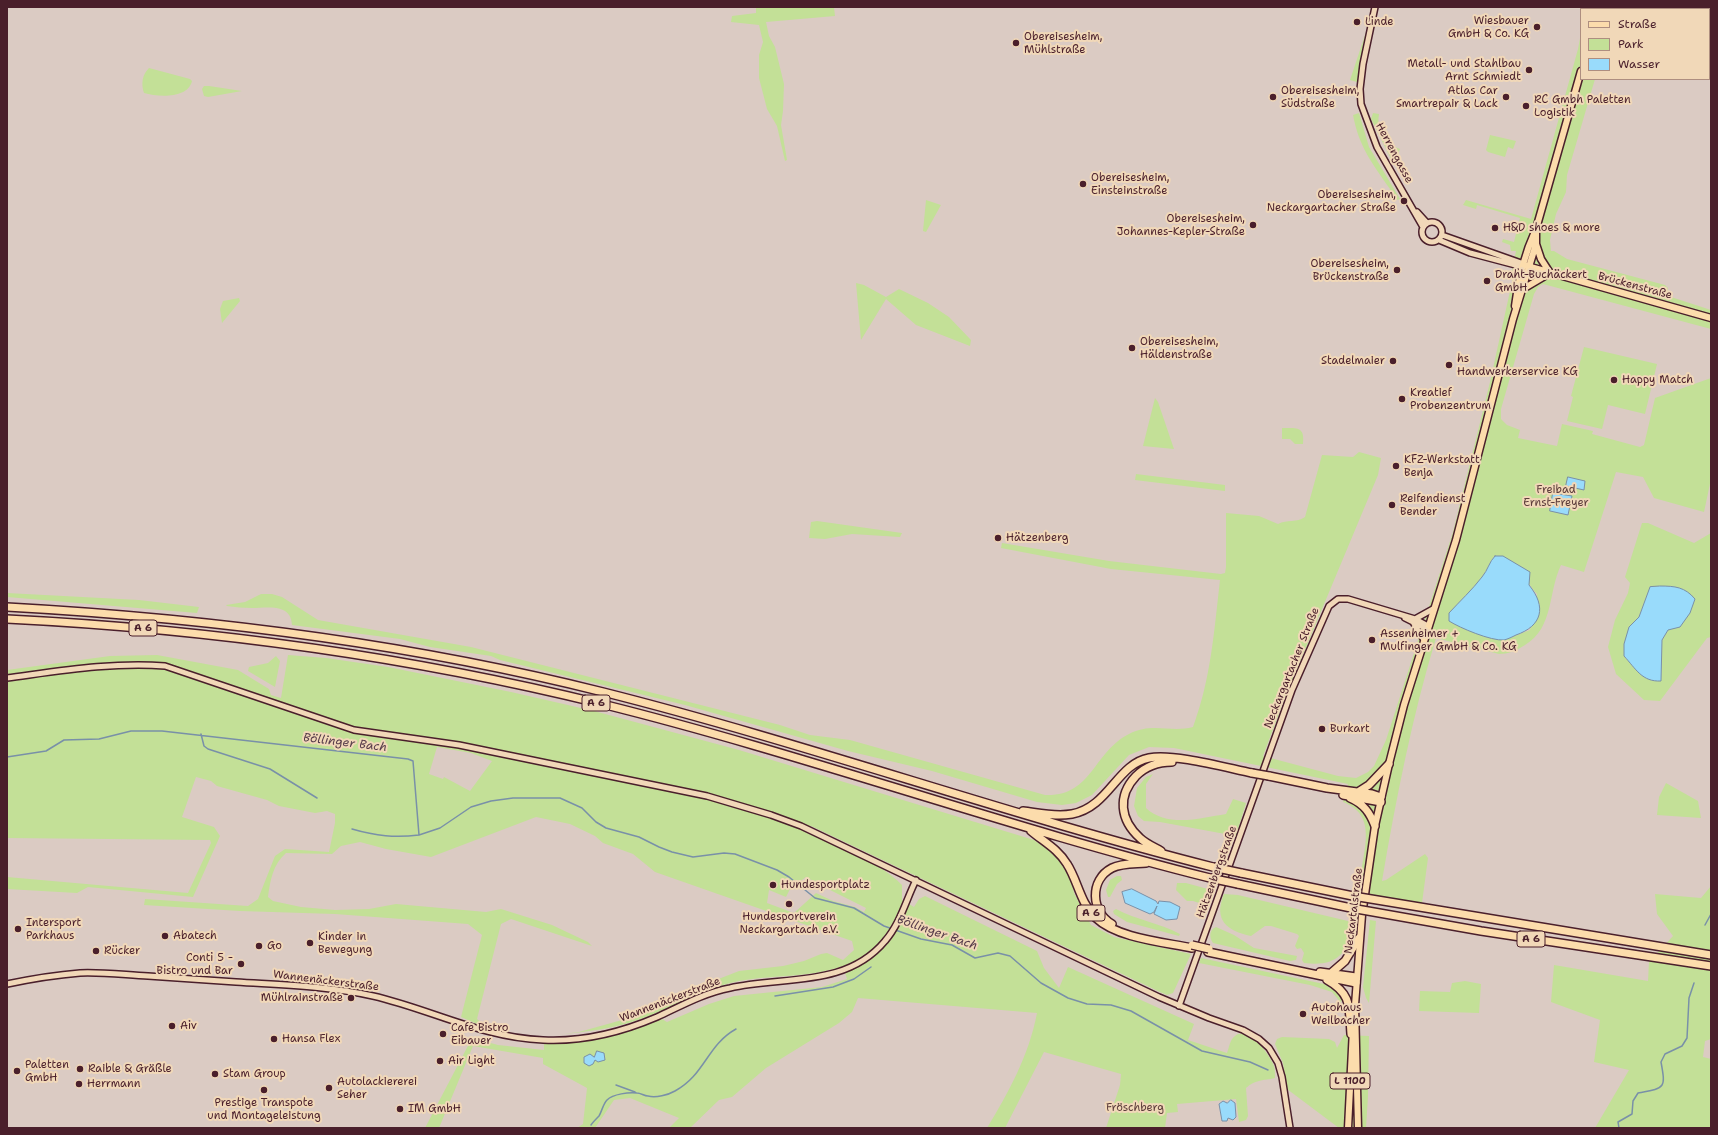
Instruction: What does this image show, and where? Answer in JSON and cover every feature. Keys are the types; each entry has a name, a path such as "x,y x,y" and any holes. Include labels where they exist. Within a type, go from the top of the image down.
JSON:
{"highway":[{"name":"A 6","path":"7,607 119,614 281,631 460,661 608,693 752,732 1004,809 1170,856 1241,874 1353,896 1711,955"},
{"name":"A 6","path":"7,619 151,629 279,643 445,670 604,705 742,742 1028,829 1210,878 1351,908 1481,932 1711,966"},
{"path":"1004,809 1054,816 1078,812 1098,802 1131,766 1149,758 1177,759 1252,775"},
{"path":"1170,856 1141,839 1132,830 1125,815 1123,804 1124,794 1128,783 1145,768 1166,762 1188,764 1327,788 1372,794 1381,800"},
{"path":"1358,792 1370,785 1388,764"},
{"path":"1269,778 1342,795 1381,800"},
{"path":"1342,795 1363,806 1370,814 1375,826"},
{"name":"A 6","path":"1028,829 1047,842 1062,856 1072,872 1087,908 1104,924 1131,935 1192,947"},
{"path":"1152,863 1119,865 1107,872 1097,886 1095,903 1097,908 1106,920 1116,927 1192,947 1356,980"},
{"path":"1330,974 1346,961 1359,938"},
{"path":"1208,950 1324,978 1356,980"},
{"path":"1324,978 1338,986 1346,995 1349,1004 1351,1034"}],"main road":[{"name":"L 1100","path":"1381,800 1388,764 1424,640 1456,540 1513,319 1523,289 1525,266 1580,75"},
{"name":"L 1100","path":"1513,319 1520,276 1536,244 1536,229"},
{"path":"1523,289 1550,273 1536,244"},
{"name":"Brückenstraße","path":"1525,266 1711,318"},
{"name":"Neckartalstraße","path":"1358,1128 1359,1093 1354,1024 1356,980 1359,938 1375,826 1381,800"},
{"name":"Neckartalstraße","path":"1348,1128 1351,1034 1354,1024"}],"street":[{"name":"Herrengasse","path":"1375,9 1361,76 1361,104 1377,147 1414,209"},
{"path":"1414,209 1427,223"},
{"path":"1414,209 1423,227"},
{"path":"1431,222 1439,225 1440,238 1431,243 1424,240 1421,234 1423,227 1427,223 1431,222"},
{"name":"Brückenstraße","path":"1440,238 1466,251 1512,266 1525,266"},
{"name":"Brückenstraße","path":"1440,238 1525,266"},
{"path":"1512,266 1520,276"},
{"name":"Neckargartacher Straße","path":"1272,745 1292,690 1323,617 1329,606 1334,601 1338,599 1348,599 1399,614 1414,621"},
{"path":"1414,621 1434,609"},
{"path":"1414,621 1428,627"},
{"path":"1414,621 1424,640"},
{"path":"7,678 99,666 138,664 165,666 354,730 467,746 707,796 740,805 801,826 1179,1006 1243,1030 1259,1039 1273,1053 1278,1063 1282,1077 1288,1128"},
{"name":"Hätzenbergstraße","path":"1179,1006 1272,745"},
{"name":"Wannenäckerstraße","path":"7,984 40,977 81,973 299,986 369,995 494,1034 522,1039 545,1040 595,1036 624,1029 726,988 748,984 814,979 826,976 861,962 886,941 896,925 916,880"}],"green space":[{"path":"834,7 835,16 766,22 769,36 775,47 784,84 781,125 787,160 785,161 777,126 767,109 759,78 759,55 763,42 759,25 731,22 732,16 756,13 756,8"},
{"path":"1367,29 1357,82 1350,80"},
{"name":"Freibad Ernst-Freyer","path":"1580,38 1580,80 1595,80 1567,175 1566,192 1556,214 1550,240 1551,251 1554,251 1567,259 1665,285 1668,288 1668,296 1711,310 1711,329 1543,284 1538,287 1534,294 1501,409 1501,419 1507,425 1520,430 1518,438 1557,446 1562,424 1593,431 1592,434 1640,447 1644,445 1655,398 1711,378 1711,479 1704,512 1654,498 1643,477 1616,472 1584,572 1561,565 1546,619 1534,638 1515,650 1499,654 1436,638 1419,698 1405,758 1382,881 1386,880 1425,854 1428,858 1422,903 1361,893 1363,882 1361,875 1366,833 1361,815 1354,808 1343,802 1348,784 1174,748 1149,747 1129,755 1092,795 1076,803 1062,805 1037,802 932,771 848,751 685,705 500,660 491,656 430,647 400,639 292,625 291,618 287,613 277,608 242,608 226,605 245,602 261,594 272,594 282,597 318,620 471,647 780,725 810,735 850,740 1045,795 1061,794 1073,789 1083,781 1107,751 1129,734 1137,730 1154,728 1185,729 1193,727 1208,673 1214,636 1220,580 1111,569 1001,548 1002,543 1109,561 1221,574 1225,573 1226,513 1259,516 1278,524 1302,519 1305,517 1322,455 1353,457 1359,452 1381,458 1378,475 1284,700 1263,756 1338,776 1356,778 1368,772 1374,766 1386,740 1453,532 1490,382 1512,282 1512,271 1516,251 1511,251 1510,245 1502,242 1503,239 1514,242 1520,218 1477,205 1476,209 1463,205 1466,200 1531,219","holes":["1495,556 1508,560 1519,570 1537,594 1530,630 1504,640 1449,613 1478,582"]},
{"path":"149,68 190,79 192,81 185,91 179,94 164,96 144,93 143,80"},
{"path":"204,86 242,91 208,97 204,96 202,89"},
{"path":"1359,113 1369,147 1400,199 1397,200 1396,197 1387,197 1390,189 1367,154 1359,136 1353,115"},
{"path":"1373,113 1379,114 1378,122 1380,128 1384,133 1391,137 1388,144 1400,149 1394,165 1371,119"},
{"path":"1490,135 1516,141 1513,149 1508,147 1505,157 1488,152 1486,150"},
{"path":"926,200 941,205 926,232 923,231"},
{"path":"856,283 864,285 886,297 899,289 928,303 949,317 971,340 970,346 916,325 886,299 861,340"},
{"path":"239,298 240,301 222,323 220,309 223,301"},
{"name":"Happy Match","path":"1584,347 1657,364 1645,414 1608,405 1602,429 1567,421 1573,397 1571,396"},
{"path":"1155,398 1158,402 1174,449 1143,446"},
{"path":"1282,428 1299,429 1303,434 1303,444 1295,444 1290,439 1282,439"},
{"path":"1136,474 1225,485 1225,491 1135,480"},
{"path":"817,521 902,533 900,537 852,534 825,539 809,538 811,522"},
{"path":"1642,523 1648,523 1694,543 1711,533 1711,637 1707,638 1660,701 1644,700 1616,674 1608,647 1615,620 1628,593 1630,583 1625,577","holes":["1660,586 1668,630 1662,640 1661,681 1632,665 1624,656 1629,627 1639,617 1647,597"]},
{"path":"7,593 139,600 199,607 197,613 7,597"},
{"name":"Fröschberg","path":"157,655 238,670 269,689 271,695 281,698 288,655 326,658 388,667 511,692 594,711 739,750 1034,840 1056,854 1065,866 1072,882 1074,893 1091,925 1114,937 1191,954 1173,993 1167,995 1160,992 811,826 807,833 870,861 893,876 902,885 902,900 914,907 919,899 925,896 1037,951 1044,968 1059,988 1068,967 1194,1024 1188,1040 1227,1053 1233,1037 1240,1034 1246,1034 1258,1043 1272,1061 1275,1070 1275,1078 1256,1082 1246,1088 1248,1116 1246,1120 1239,1122 1236,1099 1177,1104 1178,1112 1167,1113 1165,1128 1106,1128 1120,1085 1121,1074 1044,1052 1005,1128 987,1128 1017,1073 1029,1044 1037,1013 858,998 852,1012 839,1023 766,1068 732,1097 719,1100 690,1128 669,1128 679,1118 630,1098 614,1100 595,1128 577,1128 583,1124 587,1088 543,1064 543,1058 473,1046 439,1128 425,1128 472,1038 498,1045 544,1050 544,1044 604,1038 662,1019 667,1022 709,1004 734,996 822,987 847,979 843,966 813,973 738,981 702,992 651,1015 620,1025 598,1030 555,1035 579,1032 622,1020 680,994 739,971 783,966 827,953 843,960 854,950 852,941 655,872 633,854 603,843 595,836 570,824 536,817 431,857 386,849 360,842 341,846 332,854 286,853 282,857 275,868 270,885 268,897 273,901 301,907 335,910 369,909 396,904 486,912 501,909 552,925 588,942 592,946 511,919 501,924 477,1019 486,1026 484,1027 461,1017 482,935 468,924 335,914 240,911 144,905 145,899 248,906 258,899 275,856 285,849 329,852 335,823 335,814 327,811 315,813 279,806 267,800 217,786 211,781 196,777 182,817 214,827 220,836 193,897 88,887 77,893 7,889 7,877 188,893 211,843 210,840 7,838 7,670 110,656","holes":["437,747 471,753 492,761 470,791 444,777 443,779 429,774","806,877 866,908 864,912 855,907 833,901 816,893 794,913 767,903 769,890 786,897 790,889"]},
{"path":"276,656 280,661 275,687 248,671 249,667 268,663"},
{"path":"1153,774 1146,784 1146,808 1154,814 1164,818 1184,820 1226,814 1233,799 1246,803 1236,836 1160,822 1144,821 1138,816 1134,806 1137,788 1146,777"},
{"path":"1666,783 1698,801 1701,818 1657,815 1659,797"},
{"path":"1117,876 1121,876 1122,880 1117,884 1110,897 1108,897 1106,890 1110,880"},
{"path":"1177,883 1186,883 1215,891 1207,902 1202,904 1187,901 1176,890"},
{"path":"1711,886 1711,1039 1705,1041 1703,1057 1711,1059 1711,1128 1595,1128 1629,1070 1594,1062 1600,1020 1551,1002 1554,965 1648,981 1649,962 1673,936 1657,914 1655,894 1701,898"},
{"path":"1224,894 1238,895 1348,921 1353,925 1348,944 1338,957 1332,961 1315,964 1304,963 1302,960 1304,953 1301,948 1297,949 1295,946 1299,936 1297,934 1271,926 1265,926 1251,936 1235,931 1224,923 1220,911"},
{"path":"1116,909 1180,934 1179,936 1127,922 1114,914 1113,911"},
{"path":"1370,920 1376,921 1369,1003 1363,987"},
{"path":"1216,927 1234,935 1254,948 1297,956 1296,960 1290,961 1213,943 1210,934"},
{"path":"1201,958 1324,984 1334,990 1342,999 1341,1003 1332,992 1310,985 1199,963"},
{"path":"1465,981 1481,984 1479,1013 1419,1011 1420,991 1450,992 1452,983"},
{"path":"1344,1035 1369,1036 1366,1128 1339,1128 1287,1089 1283,1063 1275,1044 1277,1039 1282,1037 1329,1039 1335,1042 1337,1048"}],"water":[{"path":"1568,477 1585,481 1584,490 1566,486"},
{"path":"1553,493 1572,496 1568,515 1550,511"},
{"path":"1495,556 1503,556 1530,572 1529,585 1535,593 1540,608 1539,615 1532,626 1525,631 1504,640 1498,640 1476,634 1449,621 1449,613 1478,582"},
{"path":"1660,586 1679,588 1687,592 1695,599 1690,613 1680,627 1668,630 1662,640 1661,681 1654,681 1640,674 1624,656 1624,644 1629,627 1639,617 1650,587"},
{"path":"1132,889 1156,901 1158,904 1159,901 1170,902 1180,907 1177,919 1166,920 1154,914 1157,906 1154,912 1150,914 1125,903 1122,892"},
{"path":"597,1051 604,1053 605,1060 598,1062 595,1060 593,1064 589,1066 584,1063 584,1057 590,1054 594,1057"},
{"path":"1231,1100 1235,1103 1236,1117 1233,1120 1228,1118 1227,1121 1222,1121 1219,1104 1223,1101 1227,1103"}],"waterway":[{"name":"Böllinger Bach","path":"7,757 46,751 64,740 99,739 131,731 162,731 408,759 413,761 419,835 440,828 471,807 491,801 513,798 560,798 582,808 596,822 606,828 639,837 672,852 693,857 724,853 735,854 777,870 789,877 815,898 854,908 884,926 921,939 952,945 975,958 998,953 1010,956 1041,983 1068,998 1087,1004 1111,1005 1131,1011 1202,1051 1250,1062 1268,1070"},
{"name":"Böllinger Bach","path":"201,734 204,746 208,749 270,769 317,798"},
{"name":"Böllinger Bach","path":"352,829 386,836 419,835"},
{"name":"Böllinger Bach","path":"1705,925 1711,914"},
{"path":"775,996 833,987 854,979 871,967"},
{"name":"Böllinger Bach","path":"1619,1128 1618,1122 1632,1114 1633,1101 1638,1093 1654,1090 1662,1086 1663,1078 1661,1062 1665,1054 1682,1046 1687,1038 1689,998 1694,983"},
{"path":"591,1125 599,1116 606,1102 613,1096 634,1093 651,1097 662,1096 685,1084 700,1069 718,1043 736,1029"},
{"path":"616,1085 635,1092"}],"place":[{"name":"Linde","path":"1357,22"},
{"name":"Wiesbauer GmbH & Co. KG","path":"1537,27"},
{"name":"Obereisesheim, Mühlstraße","path":"1016,43"},
{"name":"Metall- und Stahlbau Arnt Schmiedt","path":"1529,70"},
{"name":"Obereisesheim, Südstraße","path":"1273,97"},
{"name":"Atlas Car Smartrepair & Lack","path":"1506,97"},
{"name":"RC Gmbh Paletten Logistik","path":"1526,106"},
{"name":"Obereisesheim, Einsteinstraße","path":"1083,184"},
{"name":"Obereisesheim, Neckargartacher Straße","path":"1404,201"},
{"name":"Obereisesheim, Johannes-Kepler-Straße","path":"1253,225"},
{"name":"H&D shoes & more","path":"1495,228"},
{"name":"Obereisesheim, Brückenstraße","path":"1397,270"},
{"name":"Draht-Buchäckert GmbH","path":"1487,281"},
{"name":"Obereisesheim, Häldenstraße","path":"1132,348"},
{"name":"Stadelmaier","path":"1393,361"},
{"name":"hs Handwerkerservice KG","path":"1449,365"},
{"name":"Happy Match","path":"1614,380"},
{"name":"Kreatief Probenzentrum","path":"1402,399"},
{"name":"KFZ-Werkstatt Benja","path":"1396,466"},
{"name":"Reifendienst Bender","path":"1392,505"},
{"name":"Hätzenberg","path":"998,538"},
{"name":"Assenheimer + Mulfinger GmbH & Co. KG","path":"1372,640"},
{"name":"Burkart","path":"1322,729"},
{"name":"Hundesportplatz","path":"773,885"},
{"name":"Hundesportverein Neckargartach e.V.","path":"789,904"},
{"name":"Intersport Parkhaus","path":"18,929"},
{"name":"Abatech","path":"165,936"},
{"name":"Kinder in Bewegung","path":"310,943"},
{"name":"Go","path":"259,946"},
{"name":"Rücker","path":"96,951"},
{"name":"Conti 5 - Bistro und Bar","path":"241,964"},
{"name":"Mühlrainstraße","path":"351,998"},
{"name":"Autohaus Weilbacher","path":"1303,1014"},
{"name":"Aiv","path":"172,1026"},
{"name":"Cafe Bistro Eibauer","path":"443,1034"},
{"name":"Hansa Flex","path":"274,1039"},
{"name":"Air Light","path":"440,1061"},
{"name":"Raible & Gräßle","path":"80,1069"},
{"name":"Paletten GmbH","path":"17,1071"},
{"name":"Stam Group","path":"215,1074"},
{"name":"Herrmann","path":"79,1084"},
{"name":"Autolackiererei Seher","path":"329,1088"},
{"name":"Prestige Transpote und Montageleistung","path":"264,1090"},
{"name":"IM GmbH","path":"400,1109"}]}
